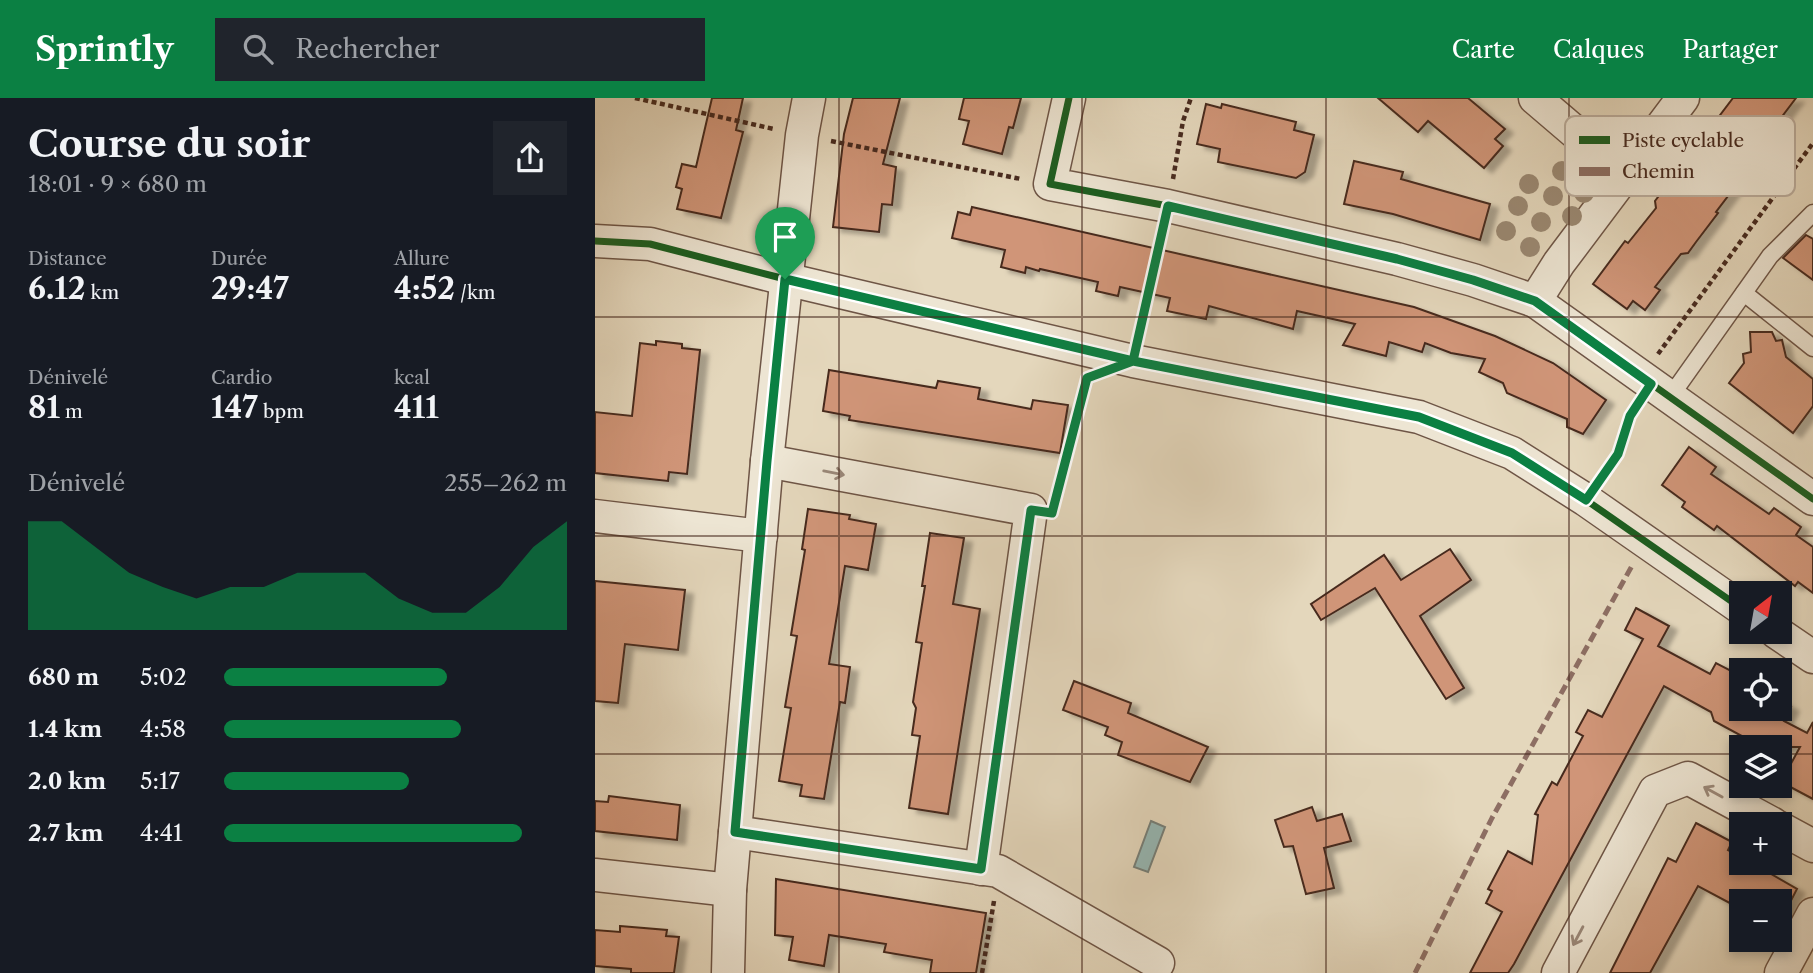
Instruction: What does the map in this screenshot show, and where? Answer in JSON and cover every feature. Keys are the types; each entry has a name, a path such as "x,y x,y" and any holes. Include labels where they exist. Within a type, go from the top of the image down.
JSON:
{"street":[{"path":"728,973 730,890 767,461 801,135 809,98"},
{"path":"1069,98 1050,184 1168,206 1397,259 1535,301 1813,499"},
{"path":"1535,98 1565,123"},
{"path":"1668,116 1682,98"},
{"path":"1535,301 1559,262 1608,196"},
{"path":"595,240 650,244 785,279 1133,361 1419,417 1512,453 1586,500 1729,599"},
{"path":"767,461 1031,510 990,870"},
{"path":"595,516 761,536"},
{"path":"1792,643 1813,657"},
{"path":"1559,973 1655,792 1688,778 1751,812"},
{"path":"735,832 990,870 1158,963"},
{"path":"1792,835 1813,846"},
{"path":"595,875 730,890"},
{"path":"1781,973 1813,914"}],"lane":[{"path":"1655,386 1744,293 1770,256 1813,213"},
{"path":"1744,293 1813,348"}],"path":[{"path":"635,98 801,135 1050,184"},
{"path":"1031,510 1052,513 1087,378 1133,361 1168,206 1183,121 1191,98"},
{"path":"1795,171 1813,143"},
{"path":"1586,500 1618,454 1630,416 1655,386 1779,196"},
{"path":"982,973 990,870"}],"water":[{"path":"1151,821 1165,827 1148,872 1134,867"}],"building":[{"path":"712,98 743,98 736,130 743,132 721,218 677,209 682,189 676,187 682,164 696,167"},
{"path":"853,98 900,98 883,164 896,167 892,205 882,204 879,232 833,227 844,134"},
{"path":"964,98 1021,98 1002,154 963,144 969,121 959,119"},
{"path":"1378,98 1468,98 1505,129 1495,139 1503,146 1484,168 1428,121 1418,132"},
{"path":"1733,98 1796,98 1782,116 1719,116"},
{"path":"1206,104 1221,108 1222,104 1296,122 1294,130 1314,135 1305,172 1296,178 1218,162 1220,149 1197,144"},
{"path":"1354,161 1403,172 1401,179 1490,204 1480,240 1393,214 1344,204"},
{"path":"1659,196 1728,196 1688,253 1681,254 1655,287 1660,290 1645,310 1633,301 1627,309 1593,284 1625,241 1628,243 1656,208 1655,201"},
{"path":"972,207 1414,307 1495,336 1553,363 1606,400 1583,434 1567,427 1567,419 1507,393 1503,383 1479,372 1485,359 1451,353 1425,343 1422,352 1389,342 1386,356 1343,345 1355,324 1297,311 1293,329 1209,306 1206,319 1167,311 1170,298 1120,287 1118,296 1096,291 1098,282 1040,269 1039,271 1026,267 1025,273 1001,267 1005,250 952,238 958,212 970,215"},
{"path":"1806,235 1813,239 1813,280 1783,258"},
{"path":"1750,332 1772,332 1776,341 1782,340 1786,357 1813,379 1813,406 1793,433 1729,383 1744,363 1743,354 1751,352"},
{"path":"656,341 682,344 682,348 700,350 687,474 669,472 668,481 595,473 595,412 632,416 640,343 656,345"},
{"path":"829,370 936,388 938,381 980,388 978,399 1031,409 1033,400 1068,405 1060,453 849,420 850,416 823,411"},
{"path":"1689,447 1716,467 1711,474 1769,514 1774,508 1801,527 1796,535 1813,547 1813,593 1798,582 1795,586 1792,581 1717,526 1714,530 1682,507 1685,502 1662,485"},
{"path":"808,509 850,515 849,519 876,524 868,570 845,566 829,664 850,667 845,703 840,702 824,799 800,796 802,785 779,781 791,708 785,707 797,636 791,635 805,550 802,549"},
{"path":"930,533 964,538 953,604 980,609 948,814 909,808 920,736 912,735 916,708 913,702 922,643 916,642"},
{"path":"1450,549 1471,580 1420,616 1464,688 1446,699 1375,588 1321,620 1311,604 1384,555 1401,580"},
{"path":"595,581 685,590 678,650 625,644 618,703 595,701"},
{"path":"1636,608 1669,626 1658,646 1710,674 1716,663 1729,670 1729,721 1784,721 1807,733 1813,722 1813,799 1792,788 1792,762 1800,747 1792,747 1792,735 1740,735 1714,721 1711,712 1664,686 1508,973 1470,973 1502,912 1486,903 1492,891 1488,889 1508,851 1532,864 1538,815 1535,814 1552,782 1557,785 1583,736 1576,732 1588,710 1602,717 1643,639 1625,630"},
{"path":"1074,681 1131,703 1128,713 1208,747 1190,782 1118,755 1122,742 1105,735 1108,727 1063,710"},
{"path":"609,796 680,805 677,840 595,831 595,801 608,802"},
{"path":"1312,807 1317,821 1342,814 1351,841 1324,848 1334,888 1306,894 1293,846 1284,847 1275,820"},
{"path":"1696,823 1729,840 1729,875 1773,875 1797,889 1792,899 1792,889 1729,889 1729,903 1698,886 1650,973 1610,973 1668,858 1676,862"},
{"path":"776,879 986,913 976,973 930,973 932,960 884,952 886,944 829,935 824,966 789,960 793,937 775,935"},
{"path":"620,926 667,930 666,936 679,937 674,973 631,973 631,969 595,966 595,930 620,932"}],"marked path":[{"path":"1415,973 1492,818 1633,564"}],"cycle path":[{"path":"1069,98 1050,184 1168,206 1397,259 1535,301 1813,499"},
{"path":"595,241 650,244 785,279 1133,361 1419,417 1512,453 1586,500 1729,600"}],"route":[{"path":"785,279 735,832 981,869 1031,510 1052,513 1087,378 1133,361 1419,417 1512,453 1586,500 1618,454 1630,416 1651,384 1535,301 1397,259 1168,206 1133,361 785,279"}]}
